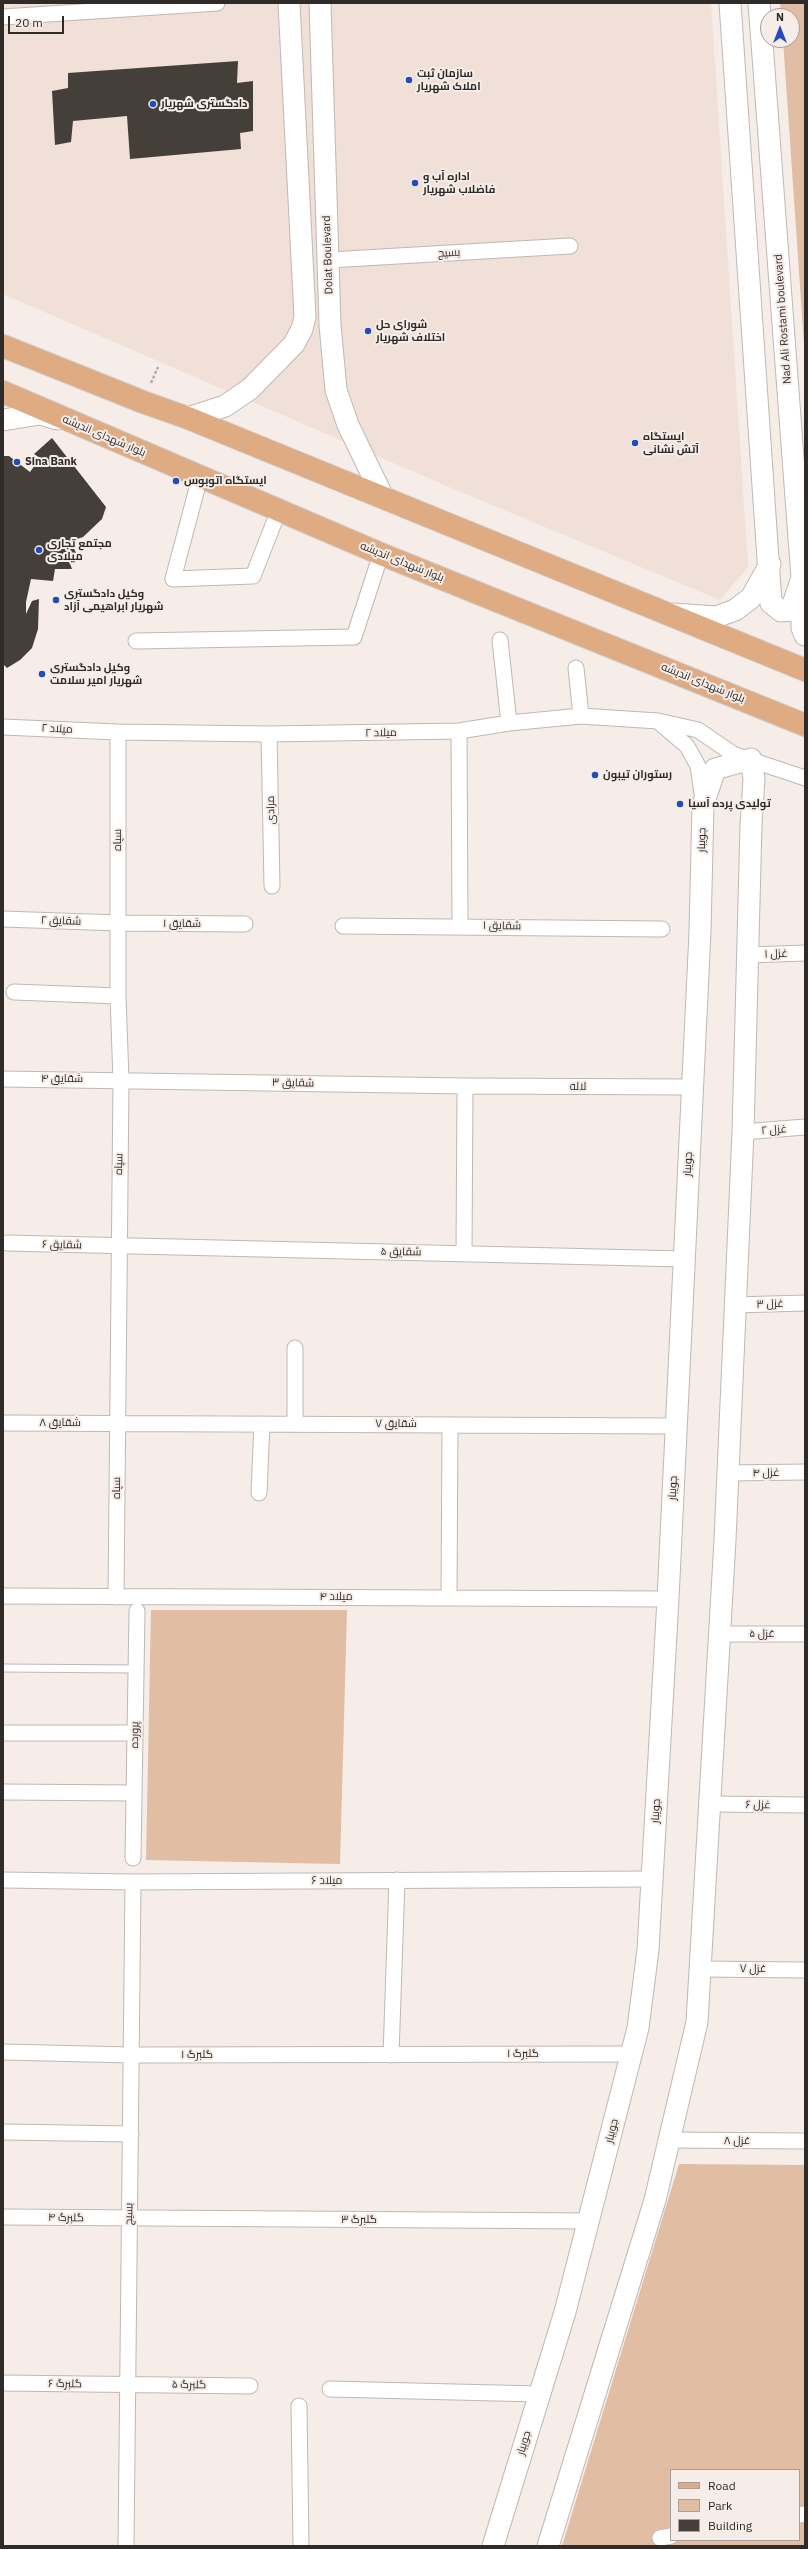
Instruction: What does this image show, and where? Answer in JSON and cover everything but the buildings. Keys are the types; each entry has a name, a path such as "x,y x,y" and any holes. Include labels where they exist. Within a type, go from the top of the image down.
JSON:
{"main road":[{"path":"3,346 143,402 188,418 664,614 805,670"},
{"name":"بلوار شهدای اندیشه","path":"3,392 67,421 200,476 381,554 805,725"}],"street":[{"path":"3,17 217,3"},
{"path":"188,418 225,406 250,389 294,344 302,329 305,317 289,3"},
{"name":"Dolat Boulevard","path":"320,3 331,354 336,390 348,425 383,497"},
{"path":"730,3 770,564 771,603 781,611 791,610 802,578"},
{"name":"Nad Ali Rostami boulevard","path":"759,3 802,578 802,628 805,635"},
{"name":"بسیج","path":"328,260 570,246"},
{"path":"3,420 40,414 67,421"},
{"path":"200,476 173,579 253,576 279,510"},
{"path":"136,641 354,637 381,554"},
{"path":"664,614 716,617 735,610 751,598 770,564"},
{"path":"500,640 509,723"},
{"path":"576,668 581,716"},
{"name":"میلاد ۲","path":"3,727 118,732 269,734 459,731 509,723 581,716 658,721 698,730 733,754 805,778"},
{"path":"658,721 687,746 698,766 703,805"},
{"path":"459,731 460,926"},
{"name":"سپاه","path":"116,1597 118,1246 121,1080 118,996 118,732"},
{"name":"مرادی","path":"269,734 272,886"},
{"path":"548,2546 655,2200 697,2022 720,1634 743,1132 754,779 751,759"},
{"name":"جویبار","path":"493,2546 538,2394 565,2312 638,2028 648,1950 668,1599 700,932 703,805 715,769 751,759"},
{"name":"شقایق ۲","path":"3,919 119,923"},
{"name":"شقایق ۱","path":"119,923 245,924"},
{"name":"شقایق ۱","path":"343,926 662,929"},
{"name":"غزل ۱","path":"748,956 805,953"},
{"path":"14,992 118,996"},
{"name":"شقایق ۴","path":"3,1079 121,1080"},
{"name":"شقایق ۳","path":"121,1080 465,1086"},
{"path":"464,1254 465,1086"},
{"name":"لاله","path":"465,1086 692,1087"},
{"name":"غزل ۲","path":"743,1132 805,1127"},
{"name":"شقایق ۶","path":"7,1243 118,1246"},
{"name":"شقایق ۵","path":"118,1246 684,1259"},
{"name":"غزل ۳","path":"735,1305 805,1303"},
{"path":"294,1348 294,1424"},
{"name":"شقایق ۸","path":"3,1423 117,1423"},
{"name":"شقایق ۷","path":"117,1423 676,1426"},
{"path":"260,1493 262,1424"},
{"path":"449,1598 450,1425"},
{"name":"غزل ۴","path":"728,1473 805,1472"},
{"name":"میلاد ۴","path":"3,1596 668,1599"},
{"name":"پرورده","path":"133,1858 137,1611"},
{"name":"غزل ۵","path":"720,1634 805,1634"},
{"path":"3,1733 135,1733"},
{"path":"3,1792 134,1793"},
{"name":"غزل ۶","path":"710,1804 805,1805"},
{"name":"میلاد ۶","path":"3,1880 133,1882 652,1879"},
{"path":"391,2054 397,1880"},
{"name":"بسیج","path":"126,2546 133,1882"},
{"name":"غزل ۷","path":"701,1969 805,1970"},
{"name":"گلبرگ ۱","path":"3,2052 131,2056 632,2054"},
{"path":"3,2132 131,2134"},
{"name":"غزل ۸","path":"669,2140 805,2141"},
{"name":"گلبرگ ۴","path":"3,2217 129,2219"},
{"name":"گلبرگ ۳","path":"129,2219 589,2221"},
{"name":"گلبرگ ۶","path":"3,2383 128,2384"},
{"name":"گلبرگ ۵","path":"128,2384 250,2386"},
{"path":"330,2389 538,2394"},
{"path":"299,2406 301,2546"}],"lane":[{"path":"3,1668 136,1668"}],"shaded area":[{"path":"3,3 711,3 748,567 720,600 449,487 3,294"}],"green space":[{"path":"780,3 805,3 805,359 784,48 800,48 800,8 780,8"},
{"path":"151,1610 347,1610 340,1864 146,1860"},
{"path":"679,2164 805,2165 805,2546 562,2546"}],"place":[{"name":"سازمان ثبت املاک شهریار","path":"409,80"},
{"name":"دادگستری شهریار","path":"153,104"},
{"name":"اداره آب و فاضلاب شهریار","path":"415,183"},
{"name":"شورای حل اختلاف شهریار","path":"368,331"},
{"name":"ایستگاه آتش نشانی","path":"635,443"},
{"name":"Sina Bank","path":"17,462"},
{"name":"ایستگاه اتوبوس","path":"176,481"},
{"name":"مجتمع تجاری میلادی","path":"39,550"},
{"name":"وکیل دادگستری شهریار ابراهیمی آزاد","path":"56,600"},
{"name":"وکیل دادگستری شهریار امیر سلامت","path":"42,674"},
{"name":"رستوران تیبون","path":"595,775"},
{"name":"تولیدی پرده آسیا","path":"680,804"}]}
